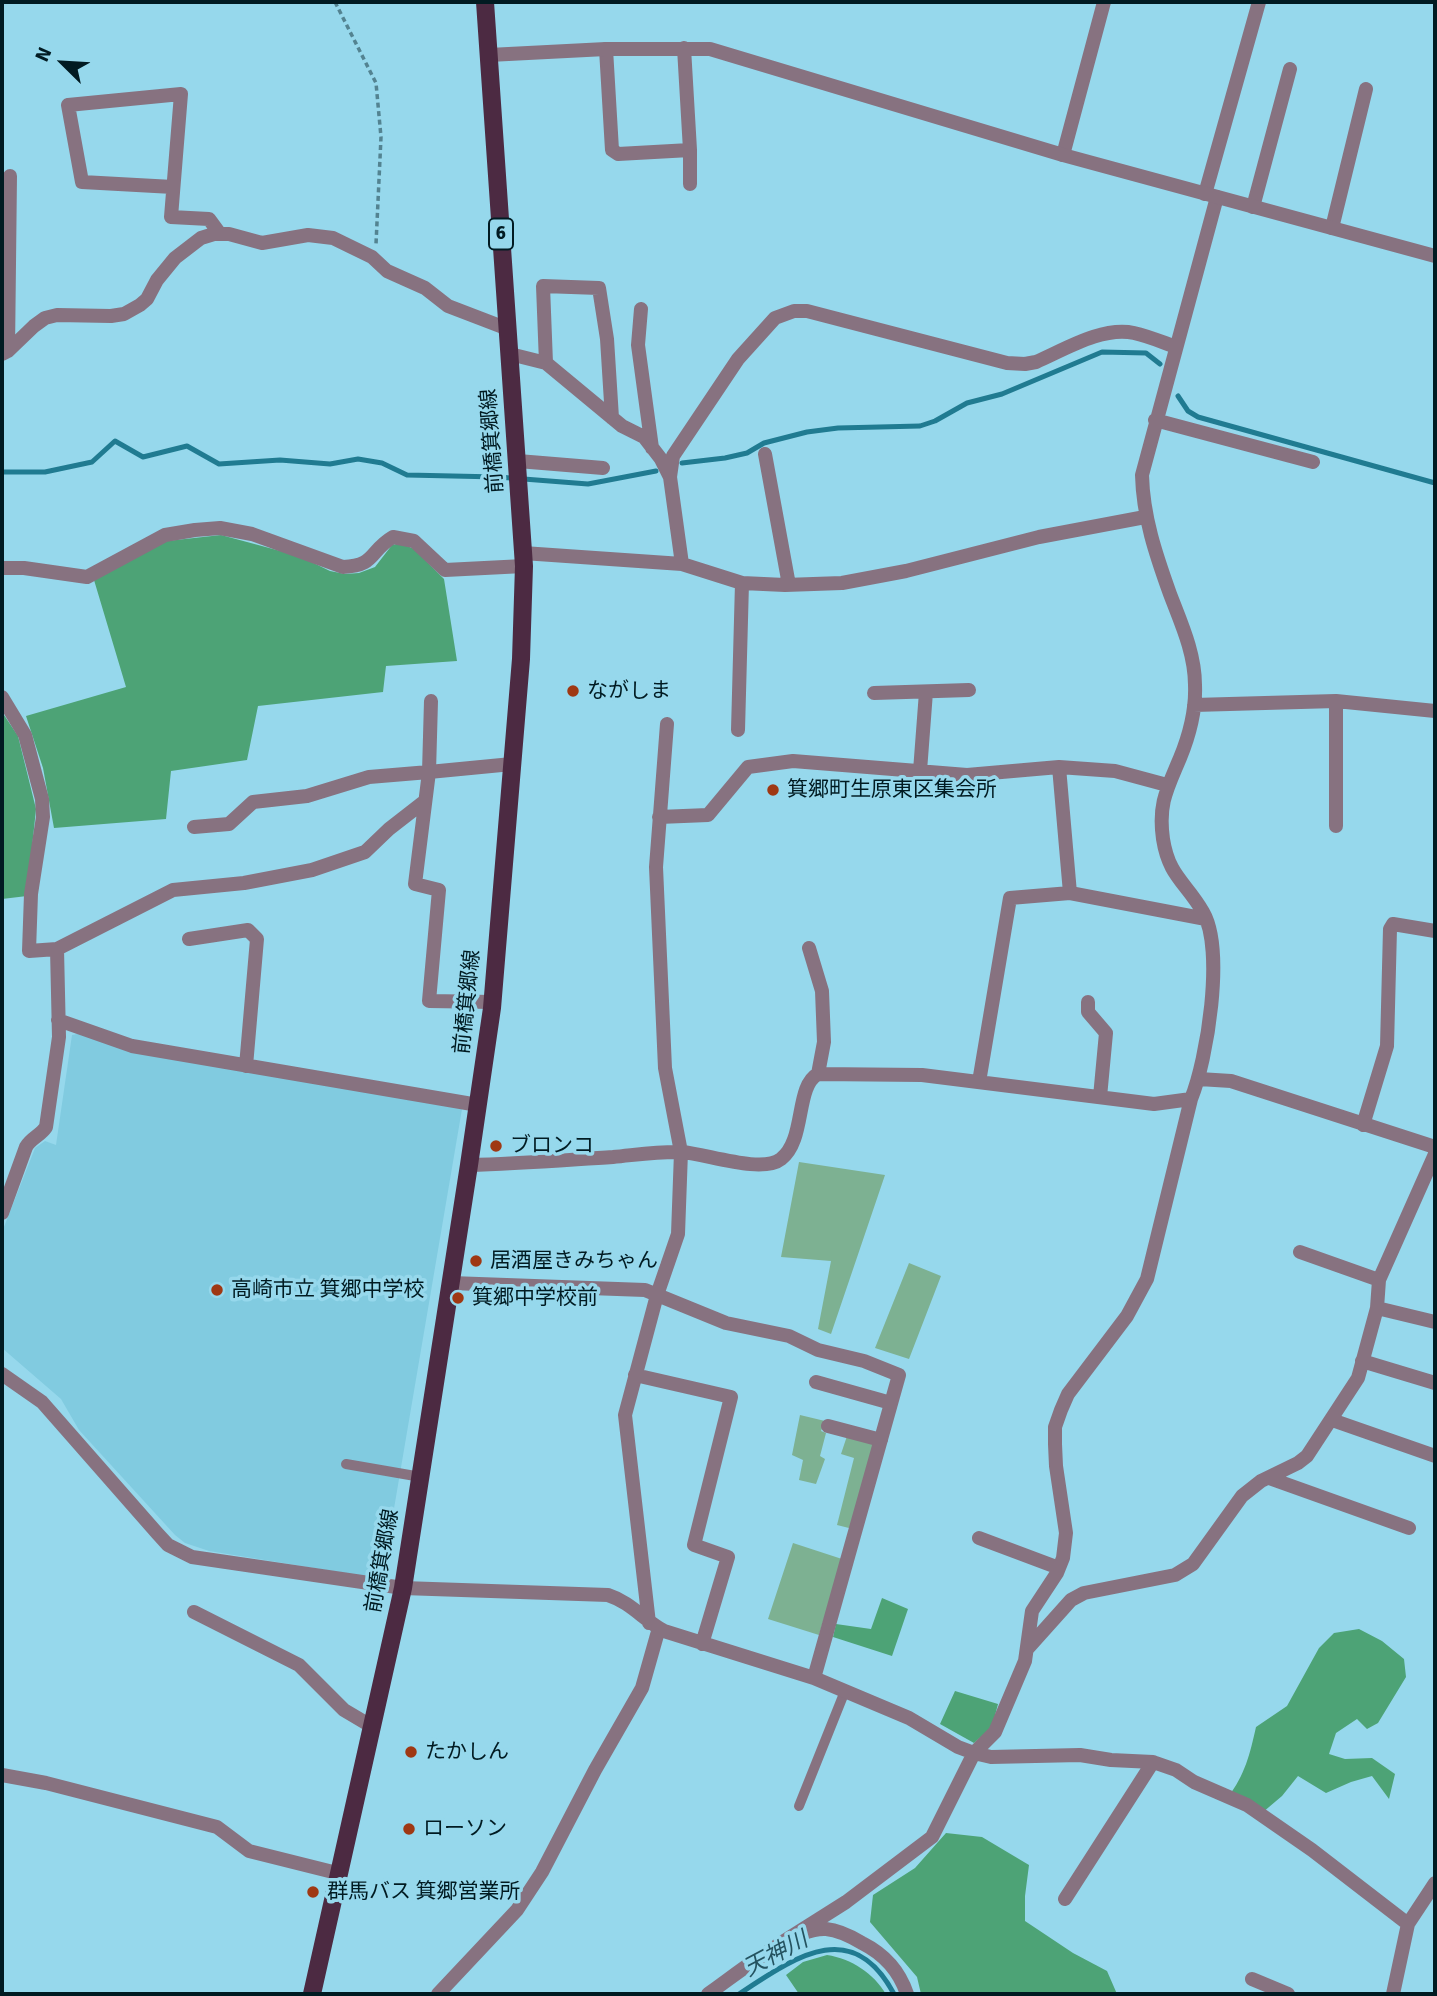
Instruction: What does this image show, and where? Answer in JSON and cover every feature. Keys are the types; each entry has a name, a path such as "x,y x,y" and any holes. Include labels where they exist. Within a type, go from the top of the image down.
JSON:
{"main road":[{"name":"前橋箕郷線","path":"312,1994 403,1588 493,1002 521,659 524,559 485,2"}],"street":[{"path":"1063,155 1104,2"},
{"path":"708,1994 846,1902 932,1837 974,1753 995,1732 1017,1684 1028,1648 1032,1611 1063,1558 1066,1533 1056,1466 1055,1427 1068,1394 1127,1315 1147,1279 1191,1099 1199,1079 1214,975 1211,933 1206,919 1166,860 1162,814 1167,785 1181,756 1194,705 1194,666 1145,517 1142,475 1176,347 1259,2"},
{"path":"684,48 690,184"},
{"path":"489,55 606,49 710,49 1063,155 1435,256"},
{"path":"606,49 612,150 618,154 690,150"},
{"path":"1253,207 1290,69"},
{"path":"1332,228 1366,89"},
{"path":"173,187 82,182 68,105 181,94 171,216 209,219 220,234"},
{"path":"5,353 10,176"},
{"path":"5,353 45,318 57,315 111,316 132,310 147,299 157,280 175,258 201,239 220,234 262,243 308,235 333,238 376,260 387,271 433,293 448,306 508,329"},
{"path":"546,363 542,286 599,288 607,340 612,418"},
{"path":"641,309 638,345 652,449"},
{"path":"682,564 670,477 673,456 738,359 775,318 794,311 807,311 1007,363 1036,362 1102,334 1121,331 1133,332 1176,347"},
{"path":"510,355 546,363 612,418 644,437 670,477"},
{"path":"1155,420 1313,463"},
{"path":"765,453 789,584"},
{"path":"518,470 603,468"},
{"path":"2,568 24,568 87,577 165,535 220,528 252,534 343,567 368,562 382,543 393,537 414,541 445,570 524,559 682,564 742,583 842,583 906,571 1039,537 1145,517"},
{"path":"738,730 742,583"},
{"path":"874,693 969,690"},
{"path":"920,772 926,692"},
{"path":"2,697 25,735 42,799 43,817 31,894 29,951 57,949 173,890 258,881 312,870 365,852 389,829 425,802"},
{"path":"431,701 429,772 415,884 439,890 429,1001 493,1002"},
{"path":"1194,705 1336,701 1435,711"},
{"path":"1336,701 1336,826"},
{"path":"438,1994 517,1910 542,1872 595,1770 642,1688 654,1626 625,1415 657,1295 678,1234 681,1152 665,1068 656,867 667,724"},
{"path":"659,817 708,815 748,767 793,761 967,775 1059,767 1115,772 1167,785"},
{"path":"194,827 229,824 253,802 307,796 369,777 512,764"},
{"path":"1059,767 1070,892"},
{"path":"979,1082 1010,898 1070,892 1206,919"},
{"path":"1363,1125 1387,1046 1390,929 1394,924 1435,931"},
{"path":"189,939 248,930 257,939 246,1066"},
{"path":"809,948 822,990 824,1042 818,1074"},
{"path":"2,1213 26,1147 30,1140 40,1136 46,1128 59,1037 57,949"},
{"path":"1088,1002 1087,1012 1106,1034 1100,1097"},
{"path":"58,1020 132,1046 478,1105"},
{"path":"469,1165 681,1152 758,1165 780,1160 788,1152 797,1133 811,1077 818,1074 922,1075 1154,1104 1191,1099"},
{"path":"1199,1079 1231,1081 1435,1147"},
{"path":"1028,1648 1071,1600 1084,1593 1175,1575 1194,1564 1242,1496 1307,1456 1358,1378 1377,1308 1380,1280 1393,1244 1435,1154"},
{"path":"1300,1252 1380,1280"},
{"path":"451,1283 645,1290 726,1323 789,1336 818,1350 864,1361 900,1376 814,1678"},
{"path":"1377,1308 1435,1322"},
{"path":"1362,1361 1435,1382"},
{"path":"2,1374 42,1402 168,1545 182,1553 208,1561 403,1588 608,1595 623,1600 654,1626 845,1690 909,1718 958,1747 974,1753 991,1757 1080,1755 1153,1762 1176,1770 1194,1782 1247,1805 1312,1850 1408,1924"},
{"path":"635,1375 731,1397 694,1545 728,1557 702,1644"},
{"path":"816,1382 891,1403"},
{"path":"1332,1420 1435,1456"},
{"path":"828,1426 881,1440"},
{"path":"1269,1478 1409,1528"},
{"path":"979,1538 1059,1568"},
{"path":"194,1612 299,1665 336,1703 371,1726"},
{"path":"1065,1899 1153,1762"},
{"path":"2,1775 46,1783 217,1827 249,1852 337,1873"},
{"path":"1393,1994 1408,1924 1435,1883"},
{"path":"778,1945 802,1934 826,1929 850,1937 877,1950 892,1965 904,1983 907,1994"},
{"path":"1252,1979 1288,1994"}],"lane":[{"path":"346,1464 421,1477"},
{"path":"799,1806 845,1690"}],"path":[{"path":"335,2 376,83 381,137 376,260"}],"shaded area":[{"name":"高崎市立 箕郷中学校","path":"82,1033 462,1109 382,1579 209,1551 185,1543 79,1430 61,1399 2,1348 2,1232 35,1148 45,1141 56,1145 72,1035"}],"green space":[{"path":"221,535 299,556 330,571 345,574 359,573 375,567 392,545 401,543 414,549 444,579 457,661 386,666 383,692 258,706 247,760 171,771 166,819 54,828 43,768 26,716 126,687 94,580 167,541"},
{"path":"2,712 18,736 36,809 27,896 2,899"},
{"path":"799,1162 885,1175 831,1334 818,1329 831,1261 781,1257"},
{"path":"909,1263 941,1276 909,1359 875,1348"},
{"path":"800,1415 825,1421 821,1431 826,1433 820,1456 825,1459 816,1484 799,1480 803,1460 792,1455"},
{"path":"847,1436 877,1443 853,1529 837,1525 854,1458 841,1454"},
{"path":"793,1543 842,1559 819,1635 768,1619"},
{"path":"882,1598 908,1609 892,1656 833,1637 836,1624 871,1629"},
{"path":"1359,1629 1382,1641 1404,1659 1406,1677 1378,1723 1367,1729 1357,1719 1336,1733 1329,1754 1345,1759 1372,1758 1395,1774 1389,1799 1372,1776 1326,1793 1298,1776 1282,1796 1256,1818 1228,1797 1246,1764 1256,1727 1287,1706 1319,1648 1334,1633"},
{"path":"955,1691 998,1704 992,1727 974,1743 940,1724"},
{"path":"946,1833 982,1837 1029,1865 1025,1921 1073,1953 1107,1971 1117,1994 921,1994 917,1977 870,1922 873,1895 915,1868"},
{"path":"827,1955 861,1968 886,1994 799,1994 786,1975 803,1962"}],"waterway":[{"path":"682,463 747,453 764,443 807,432 838,428 920,426 935,421 967,403 1002,394 1102,352 1146,353 1160,364"},
{"path":"1178,396 1188,411 1198,417 1435,483"},
{"path":"2,472 45,472 92,462 115,441 143,457 187,446 219,464 280,460 330,464 358,459 382,463 407,475 498,477 588,484 656,471"},
{"name":"天神川","path":"739,1994 801,1957 821,1951 841,1950 860,1956 878,1970 894,1994"}],"place":[{"name":"ながしま","path":"573,691"},
{"name":"箕郷町生原東区集会所","path":"773,790"},
{"name":"ブロンコ","path":"496,1146"},
{"name":"居酒屋きみちゃん","path":"476,1261"},
{"name":"高崎市立 箕郷中学校","path":"217,1290"},
{"name":"箕郷中学校前","path":"458,1298"},
{"name":"たかしん","path":"411,1752"},
{"name":"ローソン","path":"409,1829"},
{"name":"群馬バス 箕郷営業所","path":"313,1892"}]}
